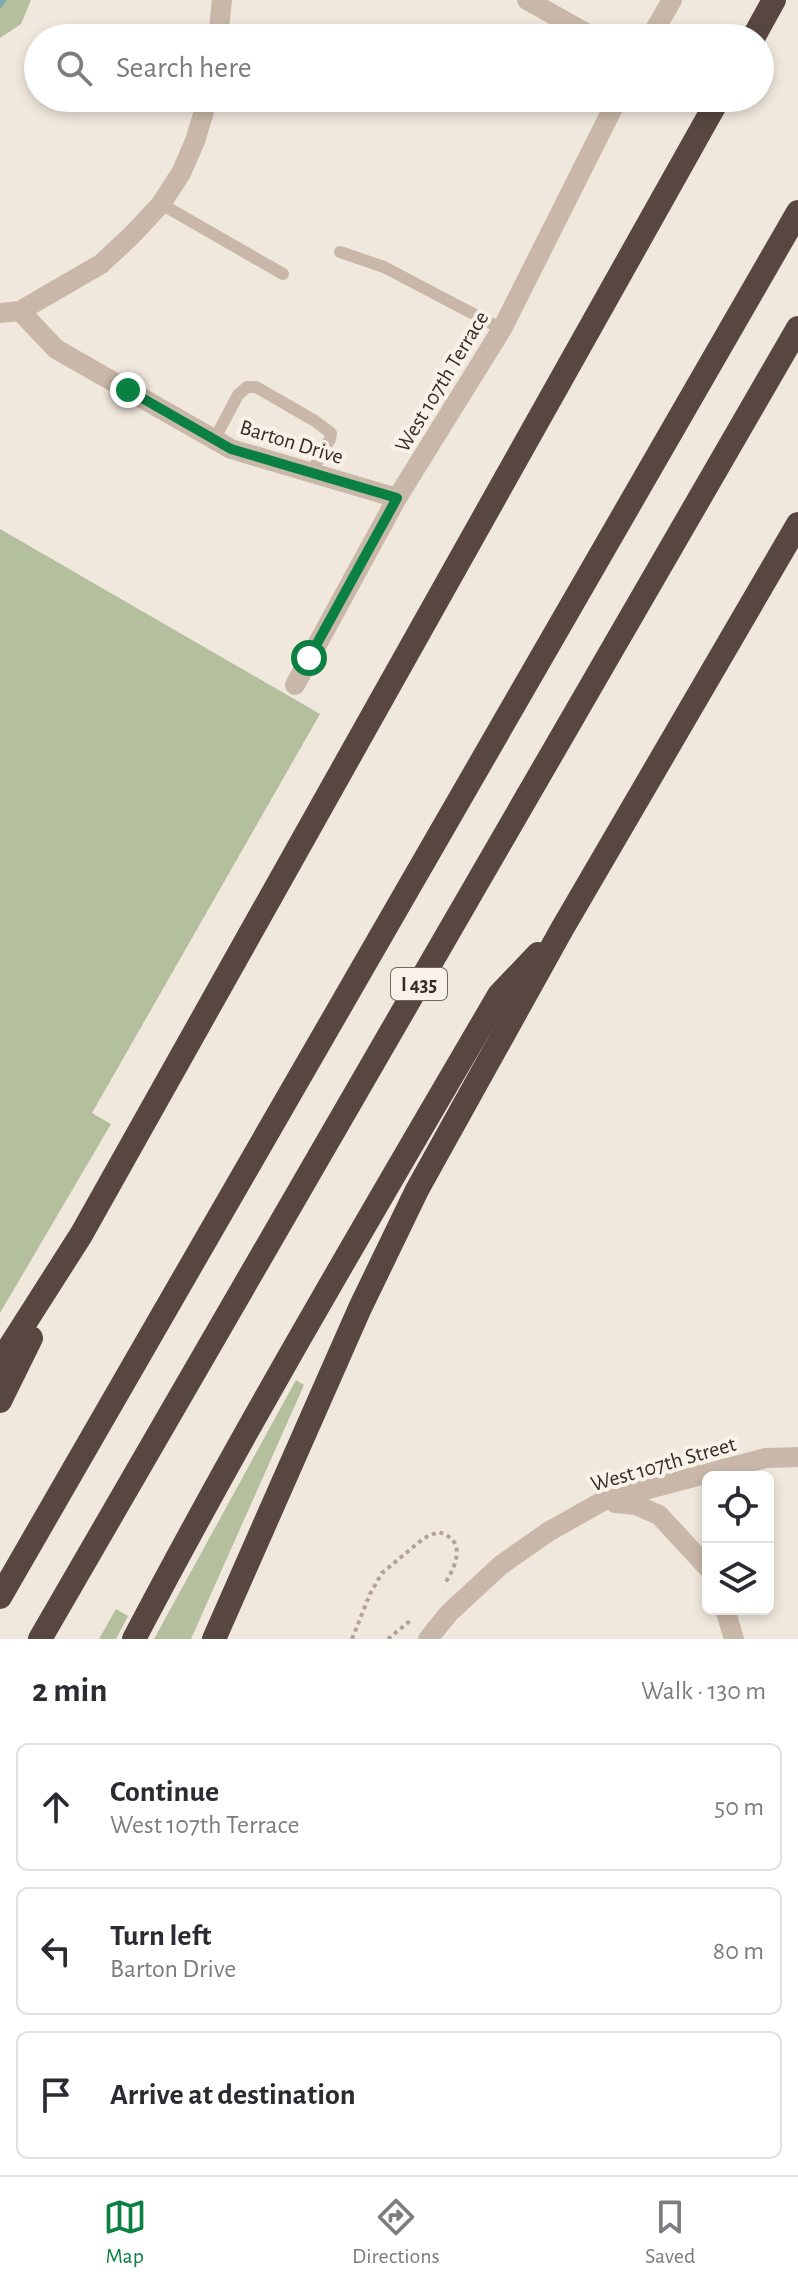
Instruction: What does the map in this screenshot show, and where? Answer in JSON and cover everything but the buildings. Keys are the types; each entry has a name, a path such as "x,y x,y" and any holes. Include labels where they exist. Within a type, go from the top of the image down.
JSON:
{"highway":[{"path":"761,24 774,0"},
{"path":"0,1362 81,1235 711,112"},
{"name":"I 435","path":"0,1597 798,212"},
{"name":"I 435","path":"40,1639 798,328"},
{"path":"214,1639 360,1308 411,1203 562,929 798,524"},
{"path":"134,1639 269,1389 499,995 562,929"},
{"path":"0,1401 81,1235"}],"street":[{"path":"219,24 222,0"},
{"path":"527,0 570,24"},
{"path":"658,24 672,0"},
{"path":"10,312 101,264 161,204 181,173 204,112"},
{"name":"West 107th Terrace","path":"295,685 397,498 502,329 611,112"},
{"name":"Barton Drive","path":"10,312 56,349 231,449 397,498"},
{"name":"West 107th Street","path":"428,1639 449,1613 501,1565 548,1532 603,1501 766,1458 798,1457"},
{"path":"754,1471 766,1458"},
{"path":"603,1501 636,1505 659,1515 702,1562"},
{"path":"727,1615 734,1639"}],"lane":[{"path":"161,204 283,274"},
{"path":"340,252 384,267 502,329"},
{"path":"214,440 238,395 247,387 256,387 331,433 311,473"}],"path":[{"path":"352,1639 382,1573 424,1538 438,1532 451,1538 457,1551 453,1572 442,1587"},
{"path":"388,1639 422,1611"}],"green space":[{"path":"0,0 31,0 21,24 0,38"},
{"path":"0,529 320,714 92,1113 111,1124 0,1313"},
{"path":"296,1380 304,1385 191,1639 154,1639"},
{"path":"116,1609 128,1616 116,1639 99,1639"}],"waterway":[{"path":"0,4 3,0"}],"route":[{"path":"128,390 231,449 397,498 309,658"}]}
